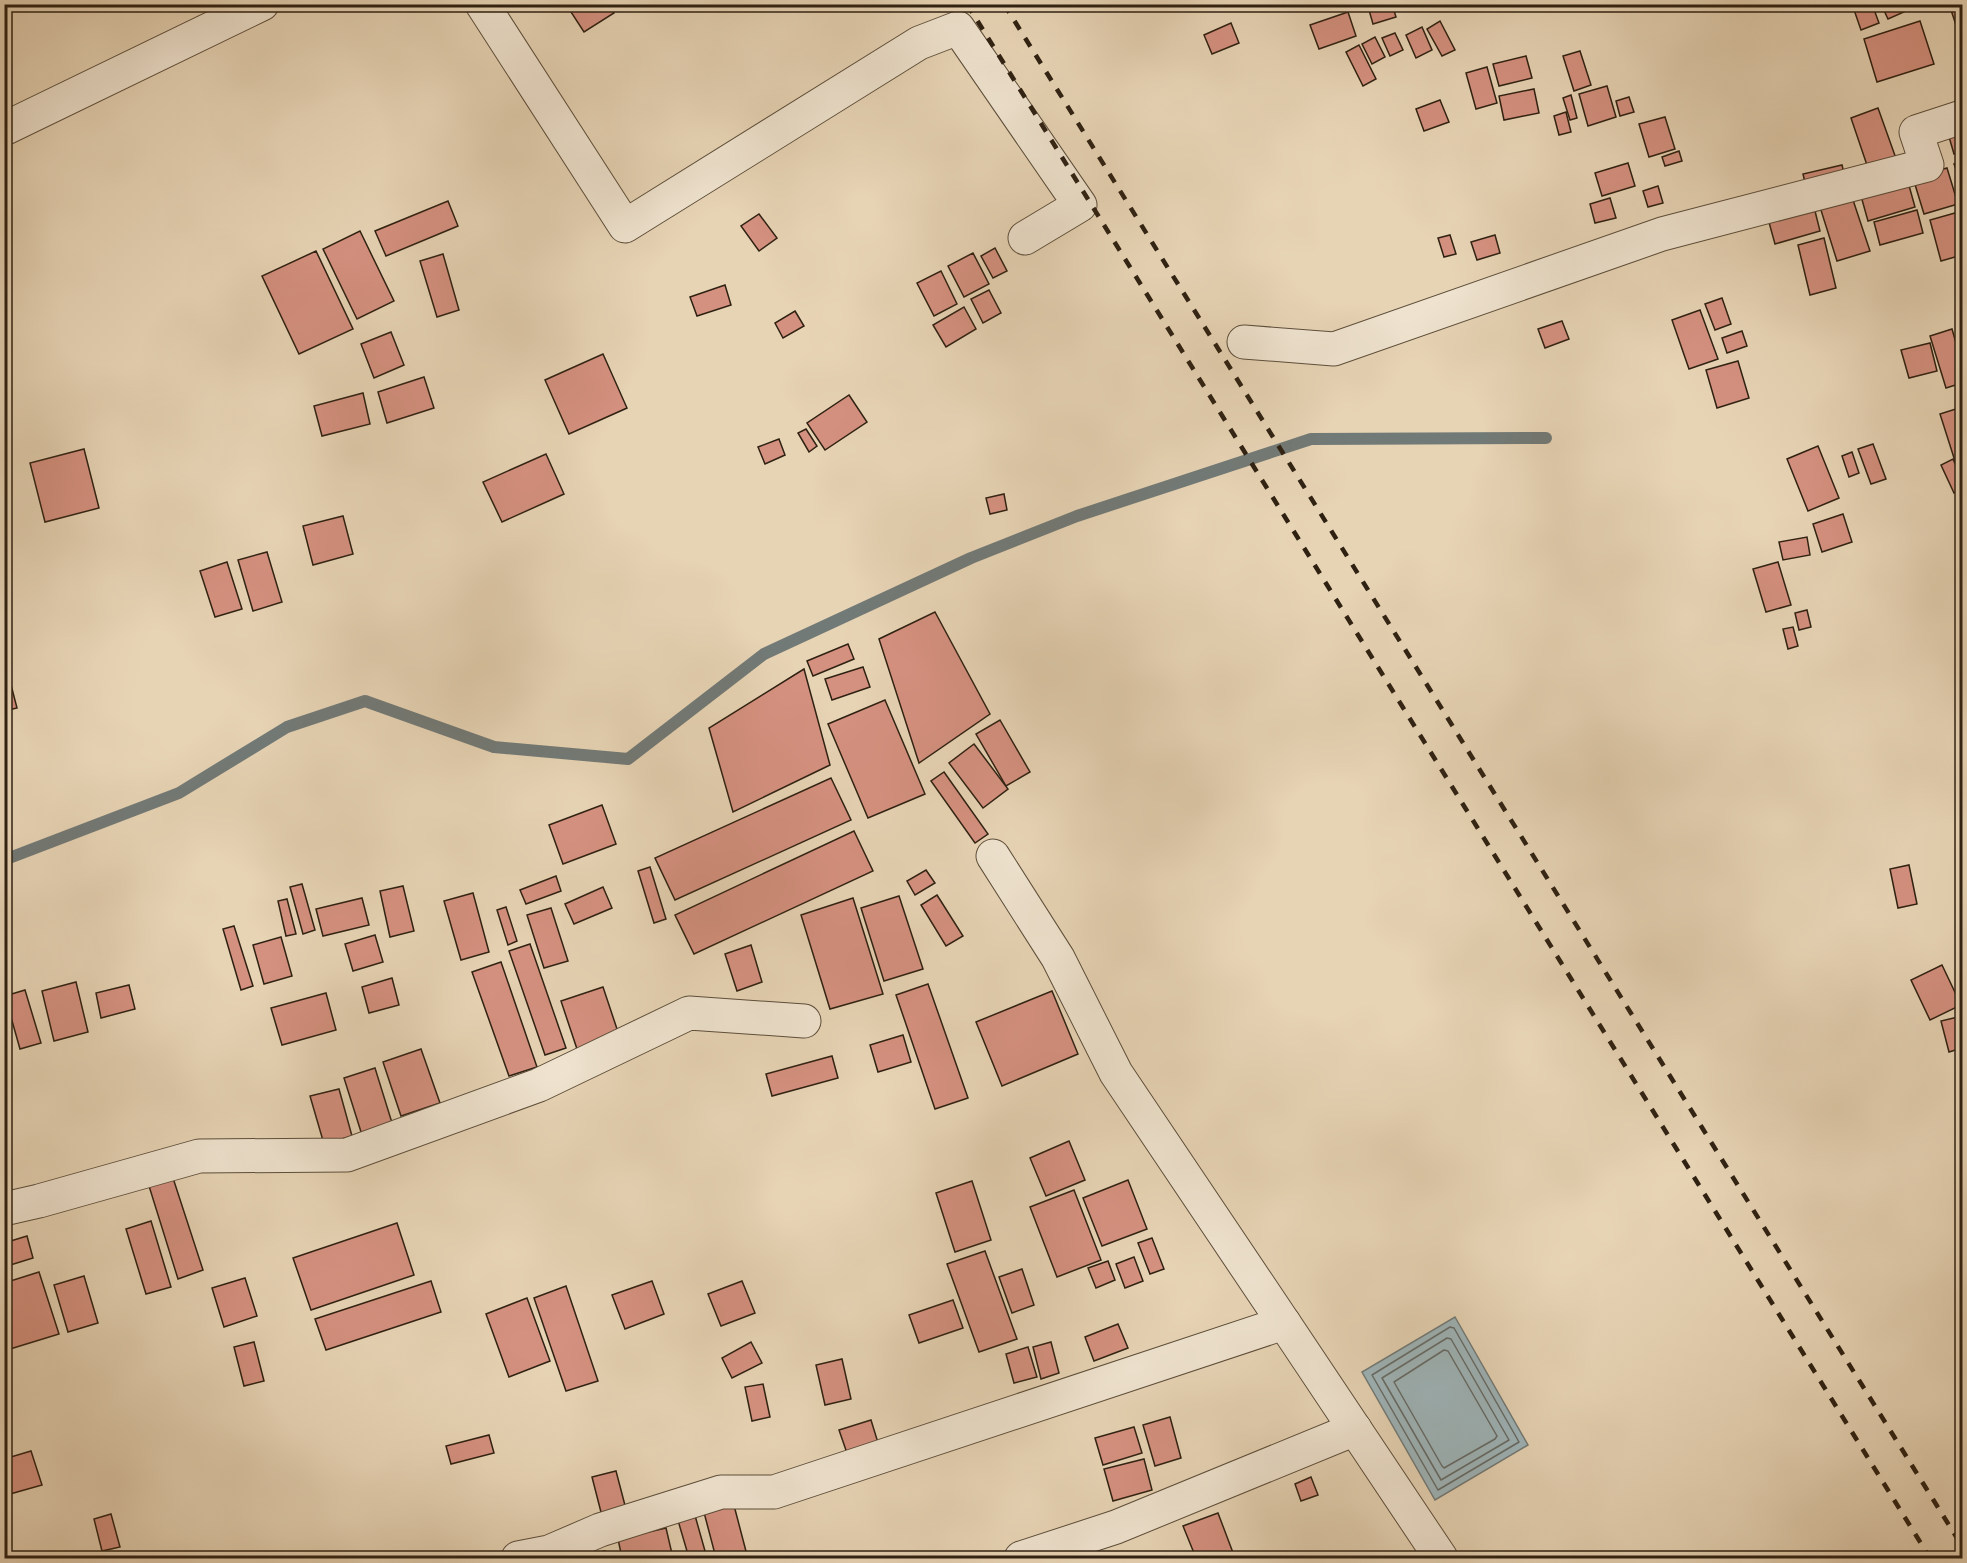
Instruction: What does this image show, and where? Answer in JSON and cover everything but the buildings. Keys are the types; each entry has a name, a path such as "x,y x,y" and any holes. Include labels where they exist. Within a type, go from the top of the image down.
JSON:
{"street":[{"path":"4,129 262,4"},
{"path":"482,4 625,226 919,43 958,28 1080,205 1025,238"},
{"path":"1244,342 1334,349 1662,234 1927,165 1916,132 1962,117"},
{"path":"993,856 1058,958 1116,1073 1441,1558"},
{"path":"4,1209 199,1156 347,1155 539,1085 689,1012 804,1021"},
{"path":"518,1558 549,1552 600,1530 721,1492 774,1492 1284,1323"},
{"path":"1021,1558 1116,1527 1354,1429"}],"water":[{"path":"1455,1317 1528,1445 1435,1500 1362,1372"}],"waterway":[{"path":"4,860 179,793 287,727 365,701 494,747 628,759 764,654 971,558 1077,516 1311,439 1546,438"}],"railway":[{"path":"967,4 1930,1558"},
{"path":"1004,4 1962,1546"}]}
